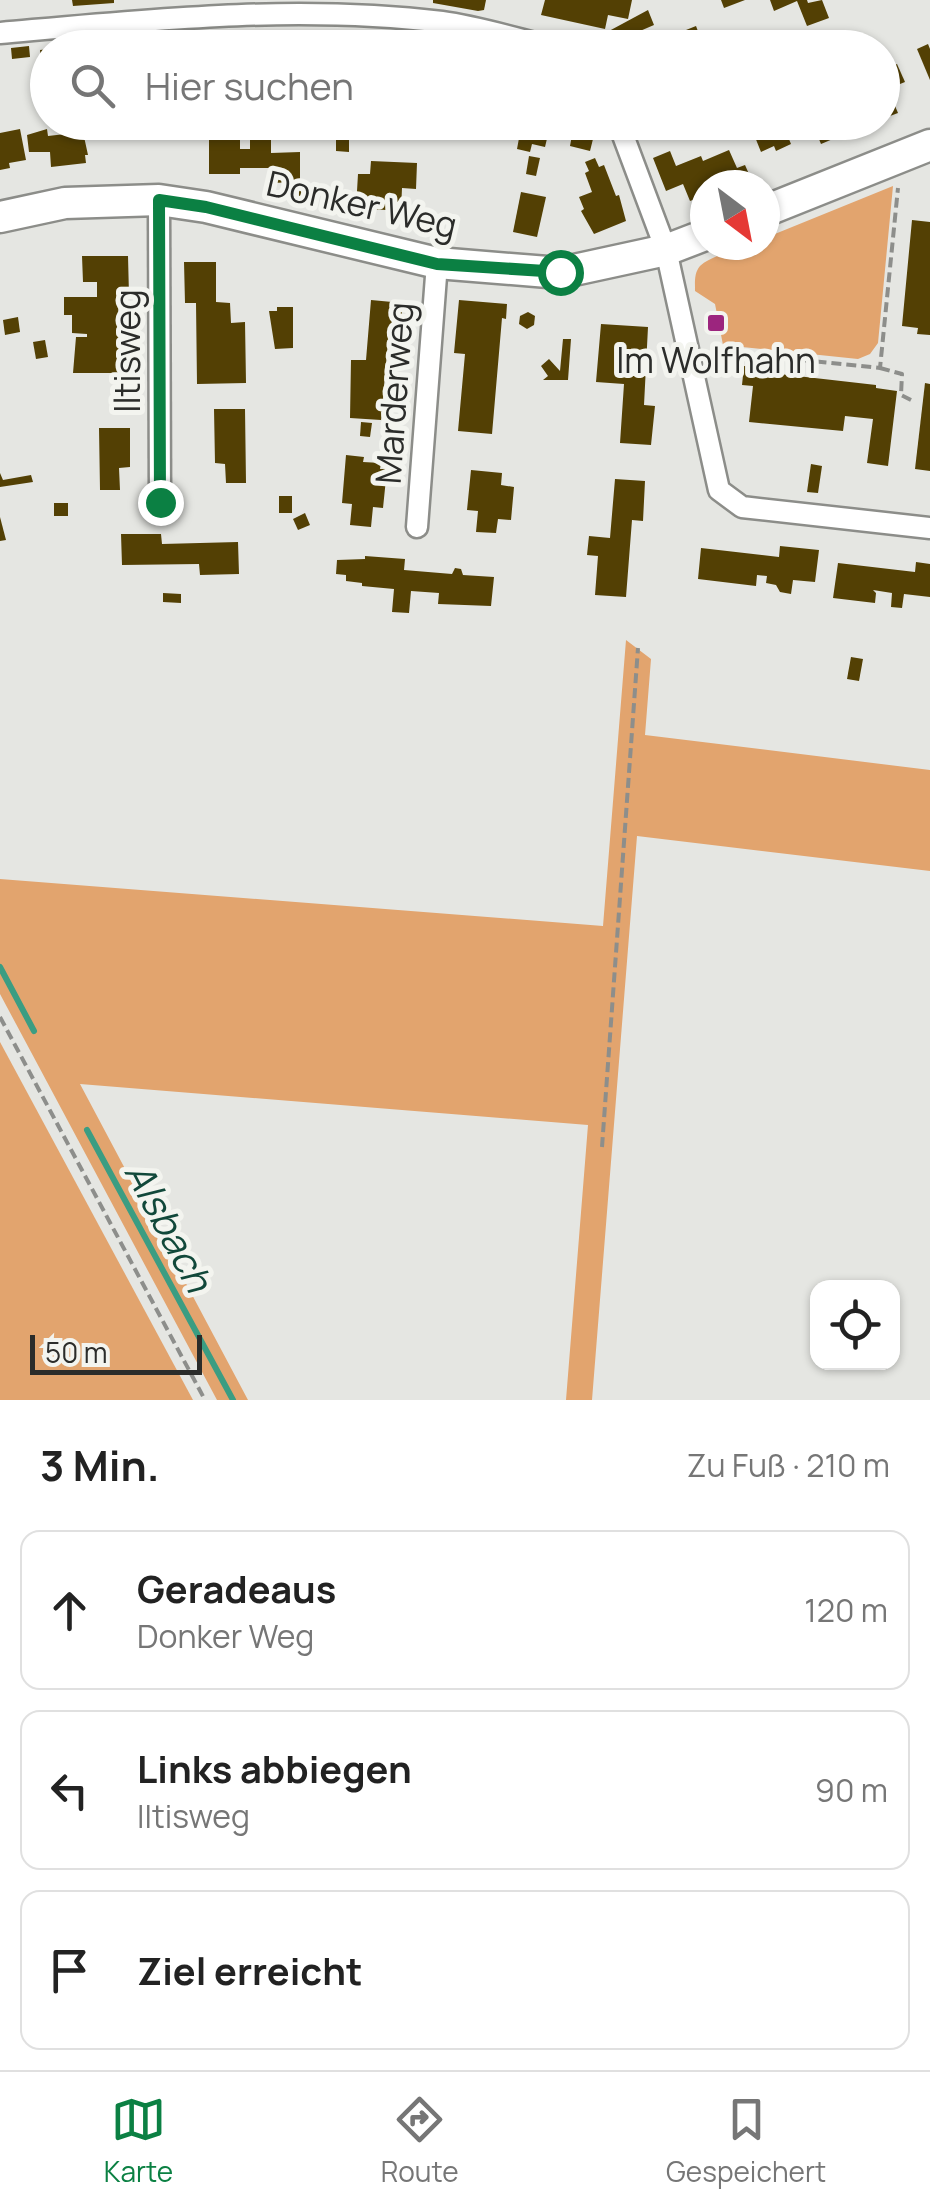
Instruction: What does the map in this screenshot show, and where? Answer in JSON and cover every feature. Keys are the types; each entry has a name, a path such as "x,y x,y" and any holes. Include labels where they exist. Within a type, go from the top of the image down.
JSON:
{"street":[{"path":"41,30 248,15 354,16 444,23 475,30"},
{"path":"0,33 30,31"},
{"path":"625,140 666,250 720,490 742,507 930,528"},
{"path":"780,205 930,146"},
{"name":"Donker Weg","path":"0,217 65,203 159,200 206,207 437,264 560,272 666,250 690,241"},
{"name":"Iltisweg","path":"159,200 160,502"},
{"name":"Marderweg","path":"417,527 437,264"}],"path":[{"path":"880,368 901,157"},
{"path":"687,348 880,368 902,374 901,396 911,400"},
{"path":"602,1147 638,648"},
{"path":"0,1016 204,1400"}],"shaded area":[{"path":"893,186 878,343 870,354 858,359 723,345 715,304 695,291 700,266 710,260 780,260 780,232"},
{"path":"626,640 651,659 645,735 930,770 930,871 637,836 592,1400 566,1400 588,1125 80,1084 248,1400 217,1400 0,994 0,879 603,926"},
{"path":"0,1042 193,1400 0,1400"}],"building":[{"path":"72,0 114,0 114,3 73,6"},
{"path":"433,0 486,0 484,10 478,11"},
{"path":"545,0 632,0 628,19 608,15 605,29 541,15"},
{"path":"721,0 745,0 724,8"},
{"path":"770,0 822,0 829,18 807,26 797,1 774,11"},
{"path":"648,10 654,25 642,30 611,30"},
{"path":"928,44 930,49 930,80 917,49"},
{"path":"29,46 30,57 12,59 11,48"},
{"path":"20,129 26,160 9,163 10,168 0,170 0,133"},
{"path":"30,134 30,140 85,140 86,163 51,167 50,152 29,152"},
{"path":"209,140 240,140 240,149 250,149 250,140 271,140 271,153 300,152 300,182 270,183 270,168 240,168 240,174 209,174"},
{"path":"336,140 349,140 349,152 336,151"},
{"path":"519,140 547,140 545,147 532,144 530,152 517,149"},
{"path":"571,140 593,140 590,151 570,146"},
{"path":"756,140 789,140 791,144 776,151 774,146 761,152"},
{"path":"729,150 737,168 745,165 747,170 690,170 690,201 683,184 666,191 653,158 670,151 676,166 701,156 703,161"},
{"path":"529,156 540,158 536,176 526,174"},
{"path":"595,158 599,167 604,165 616,196 619,195 626,221 594,234 581,211 584,209 579,197 592,192 585,162"},
{"path":"371,161 417,163 416,189 402,188 401,211 356,208 358,174 370,174"},
{"path":"299,186 310,186 310,203 299,203"},
{"path":"521,192 546,197 537,237 513,232"},
{"path":"912,220 930,222 930,335 917,334 918,328 902,326"},
{"path":"82,256 128,256 129,295 118,295 119,373 73,373 76,337 87,334 72,333 72,315 64,315 64,297 97,297 97,282 83,282"},
{"path":"184,262 216,262 216,302 230,303 231,323 245,322 246,383 197,384 196,303 185,303"},
{"path":"371,300 403,303 399,342 388,341 381,420 350,418 351,360 366,360"},
{"path":"459,300 507,304 506,319 502,318 492,434 458,431 465,354 454,353"},
{"path":"277,307 293,307 293,348 275,349 269,311 277,311"},
{"path":"528,312 535,316 534,325 527,329 519,324 520,316"},
{"path":"18,317 20,332 5,335 3,320"},
{"path":"601,324 648,327 644,405 655,406 651,445 620,443 624,384 596,382"},
{"path":"563,339 571,339 568,380 543,380 548,376 541,366 549,359 560,371"},
{"path":"45,340 48,357 36,359 33,342"},
{"path":"744,366 762,368 761,372 876,385 897,391 888,466 867,463 873,419 845,416 843,431 749,422 753,386 742,385"},
{"path":"925,383 930,384 930,471 915,469"},
{"path":"214,409 245,409 246,483 226,483 225,464 215,463"},
{"path":"361,422 372,423 370,437 360,436"},
{"path":"99,428 130,428 130,467 119,468 120,490 100,490"},
{"path":"346,455 364,457 363,462 381,463 380,469 387,469 383,508 373,507 371,527 350,525 352,504 342,503"},
{"path":"811,464 822,466 818,493 807,492"},
{"path":"471,470 502,473 501,485 514,487 511,520 498,519 496,533 476,532 478,511 467,510"},
{"path":"0,473 3,480 31,475 33,482 0,487"},
{"path":"615,479 645,481 643,521 632,520 626,597 595,595 598,556 587,555 589,536 610,538"},
{"path":"279,496 292,496 292,513 279,513"},
{"path":"54,503 68,503 68,516 54,516"},
{"path":"305,513 310,525 298,530 293,519"},
{"path":"0,517 6,540 0,541"},
{"path":"121,534 161,534 162,544 238,542 239,574 200,575 199,564 122,565"},
{"path":"780,546 819,550 815,582 793,580 791,594 766,583 767,576 757,575 756,586 698,579 701,548 779,557"},
{"path":"365,556 405,559 404,570 452,574 455,568 461,569 463,575 494,577 491,606 438,604 439,593 411,591 409,613 392,612 394,589 362,586 346,581 346,575 336,574 337,560"},
{"path":"916,562 930,564 930,597 904,594 902,608 891,607 892,593 873,590 875,603 833,598 838,563 915,572"},
{"path":"163,593 181,594 181,603 163,602"},
{"path":"851,657 863,659 859,681 847,679"}],"waterway":[{"name":"Alsbach","path":"0,967 34,1031"},
{"name":"Alsbach","path":"87,1130 233,1400"}],"place":[{"name":"Im Wolfhahn","path":"716,323"}],"route":[{"path":"160,502 159,200 206,207 437,264 560,272"}]}
